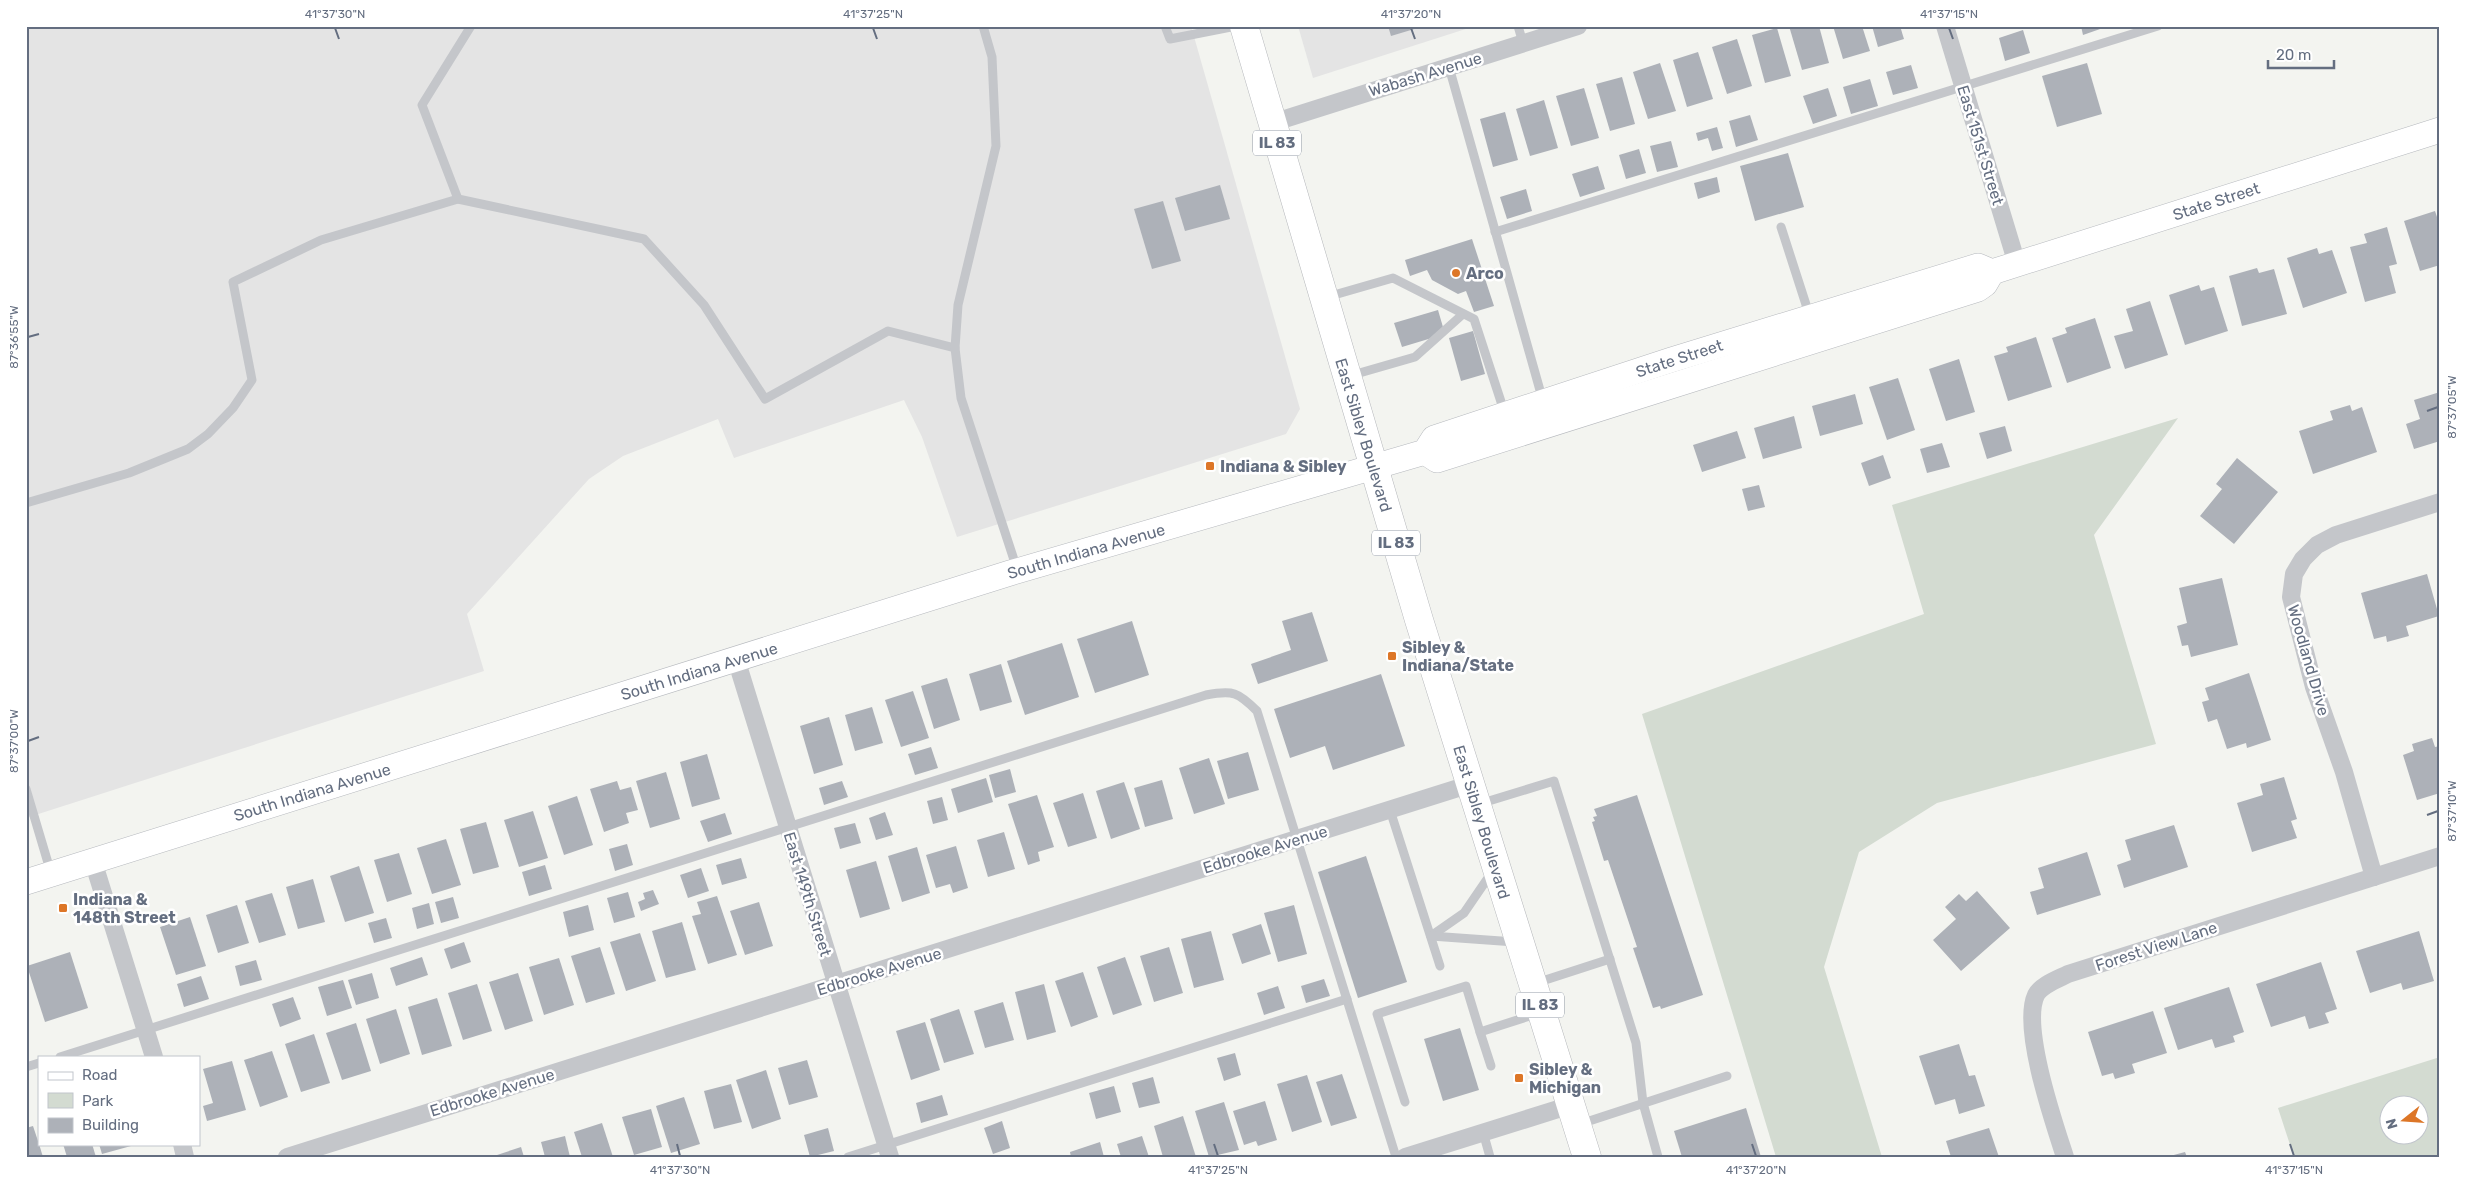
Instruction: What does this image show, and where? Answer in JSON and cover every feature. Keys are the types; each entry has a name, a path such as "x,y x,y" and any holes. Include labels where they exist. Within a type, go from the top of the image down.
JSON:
{"main road":[{"name":"East Sibley Boulevard","path":"1244,26 1346,377 1587,1157"},
{"name":"State Street","path":"1431,456 1434,438 1543,402 1978,266 1992,272 2440,130"},
{"name":"State Street","path":"1373,466 1431,456 1978,289 1985,284 1992,272"},
{"name":"South Indiana Avenue","path":"26,882 1018,571 1373,466"}],"street":[{"name":"Wabash Avenue","path":"1272,123 1578,26"},
{"name":"East 151st Street","path":"1945,26 2017,264"},
{"name":"Woodland Drive","path":"2374,877 2344,772 2314,687 2291,597 2294,574 2303,559 2317,545 2336,534 2440,502"},
{"name":"East 149th Street","path":"736,659 888,1151"},
{"name":"Edbrooke Avenue","path":"287,1157 1390,810 1474,794"},
{"name":"Forest View Lane","path":"2065,1157 2033,1040 2032,1014 2036,994 2049,984 2068,974 2440,856"},
{"path":"93,861 154,1056"},
{"path":"1405,1157 1483,1132 1574,1115"}],"lane":[{"path":"458,199 422,105 471,26"},
{"path":"983,26 992,57 996,146 958,305 955,348 961,398 1018,571"},
{"path":"1165,26 1170,39 1236,26"},
{"path":"1518,26 1523,43"},
{"path":"1495,232 2158,26"},
{"path":"1448,67 1543,402"},
{"path":"26,504 129,472 188,449 208,434 233,408 252,380 233,282 321,240 458,199 644,239 704,305 765,399 888,331 955,348"},
{"path":"1780,227 1810,317"},
{"path":"1323,298 1393,278 1474,320 1506,414"},
{"path":"1346,377 1415,357 1462,314"},
{"path":"63,1056 1206,695 1228,691 1243,696 1258,711 1396,1157"},
{"path":"1474,794 1554,781 1636,1043 1643,1103 1658,1157"},
{"path":"26,789 52,874"},
{"path":"1390,810 1440,966"},
{"path":"1431,936 1464,913 1496,866"},
{"path":"1431,936 1520,943"},
{"path":"1533,984 1610,959"},
{"path":"1405,1102 1377,1014 1466,986 1491,1066"},
{"path":"848,1157 888,1151 1347,999"},
{"path":"1480,1032 1542,1012"},
{"path":"26,1067 38,1063"},
{"path":"1574,1115 1643,1103 1727,1076"},
{"path":"1483,1132 1490,1157"}],"shaded area":[{"path":"26,26 1191,26 1300,409 1286,434 957,537 922,437 904,400 734,458 718,419 623,456 589,479 467,614 484,671 26,818"},
{"path":"1298,26 1475,26 1313,78"}],"green space":[{"path":"2178,418 2094,535 2156,744 1937,803 1859,852 1824,967 1882,1157 1776,1157 1642,714 1924,614 1892,505"},
{"path":"2440,1057 2440,1157 2294,1157 2278,1108"}],"building":[{"path":"1388,26 1421,26 1421,27 1391,36"},
{"path":"1789,26 1819,26 1829,63 1802,70"},
{"path":"1833,26 1862,26 1870,51 1843,59"},
{"path":"1872,26 1900,26 1904,39 1878,47"},
{"path":"2081,26 2103,26 2103,28 2083,35"},
{"path":"1777,28 1791,76 1765,83 1752,35"},
{"path":"2023,30 2030,53 2005,61 1999,38"},
{"path":"1737,39 1752,86 1727,94 1712,47"},
{"path":"1698,52 1713,99 1687,107 1673,60"},
{"path":"1660,63 1676,111 1648,119 1633,72"},
{"path":"2087,63 2102,114 2057,127 2042,76"},
{"path":"1911,65 1918,88 1893,95 1886,72"},
{"path":"1622,77 1635,124 1610,131 1596,84"},
{"path":"1870,79 1878,106 1851,114 1843,87"},
{"path":"1584,88 1599,138 1571,146 1556,96"},
{"path":"1828,88 1837,116 1813,124 1803,96"},
{"path":"1544,100 1558,148 1530,156 1516,109"},
{"path":"1505,112 1518,160 1493,167 1480,119"},
{"path":"1750,115 1758,140 1736,147 1729,121"},
{"path":"1717,127 1723,148 1712,151 1708,138 1698,141 1696,133"},
{"path":"1671,141 1678,167 1657,172 1650,146"},
{"path":"1639,149 1646,173 1626,179 1619,155"},
{"path":"1788,153 1804,207 1755,221 1740,166"},
{"path":"1598,166 1605,189 1580,197 1572,174"},
{"path":"1717,177 1720,192 1698,199 1694,183"},
{"path":"1220,185 1230,219 1185,231 1175,198"},
{"path":"1526,189 1532,211 1507,219 1500,197"},
{"path":"1163,201 1181,261 1152,269 1134,209"},
{"path":"2435,211 2437,217 2440,216 2440,265 2420,271 2404,221"},
{"path":"2387,227 2397,264 2389,266 2396,293 2365,302 2350,247 2367,243 2364,234"},
{"name":"Arco","path":"1472,239 1494,306 1474,312 1466,291 1458,294 1432,280 1427,270 1410,276 1405,260"},
{"path":"2317,248 2319,254 2332,250 2347,293 2303,308 2287,258"},
{"path":"2257,268 2259,273 2274,269 2287,314 2242,326 2229,276"},
{"path":"2199,285 2201,291 2214,287 2228,331 2185,345 2169,295"},
{"path":"2150,301 2168,355 2125,369 2114,336 2133,331 2126,309"},
{"path":"1438,310 1445,334 1402,347 1394,323"},
{"path":"2095,318 2111,368 2067,383 2052,338 2067,333 2065,328"},
{"path":"1473,331 1485,374 1461,381 1449,338"},
{"path":"2036,337 2052,387 2008,401 1994,356 2008,352 2006,347"},
{"path":"1959,359 1975,412 1946,421 1929,369"},
{"path":"1898,378 1915,430 1887,440 1869,387"},
{"path":"2440,392 2440,441 2414,449 2406,424 2420,419 2414,400"},
{"path":"1855,394 1863,424 1820,436 1812,406"},
{"path":"2350,405 2352,411 2362,407 2377,452 2313,474 2299,431 2333,420 2330,411"},
{"path":"1794,416 1802,448 1763,459 1754,428"},
{"path":"2005,426 2012,451 1987,459 1979,433"},
{"path":"1737,431 1746,458 1702,472 1693,445"},
{"path":"1942,443 1950,467 1927,473 1920,449"},
{"path":"1883,455 1891,478 1869,486 1861,463"},
{"path":"2237,458 2278,492 2234,544 2200,516 2222,489 2216,484"},
{"path":"1759,485 1765,507 1748,511 1742,489"},
{"path":"2427,574 2439,616 2406,626 2409,636 2387,642 2386,636 2374,639 2361,593"},
{"path":"2222,578 2238,645 2191,657 2188,645 2182,646 2177,626 2187,623 2179,588"},
{"path":"1312,612 1328,661 1258,684 1251,664 1291,650 1282,621"},
{"path":"1132,621 1149,675 1095,693 1077,639"},
{"path":"1062,643 1079,697 1025,715 1007,661"},
{"path":"1001,664 1012,702 980,711 969,674"},
{"path":"2249,673 2271,740 2247,748 2246,743 2227,749 2217,719 2208,722 2202,702 2209,700 2205,688"},
{"path":"1381,674 1405,746 1333,770 1325,746 1290,758 1274,709"},
{"path":"947,678 960,720 934,729 921,686"},
{"path":"913,691 929,738 901,747 885,700"},
{"path":"872,707 883,743 855,751 845,715"},
{"path":"829,717 843,765 814,774 800,726"},
{"path":"2432,738 2435,747 2440,746 2440,793 2417,800 2403,755 2414,751 2412,744"},
{"path":"931,747 938,768 915,775 908,754"},
{"path":"1248,752 1259,790 1228,799 1217,761"},
{"path":"707,754 720,799 692,807 680,762"},
{"path":"1209,758 1225,804 1194,814 1179,768"},
{"path":"1010,769 1016,792 995,798 989,775"},
{"path":"666,772 680,819 650,828 636,781"},
{"path":"2284,777 2297,819 2291,821 2297,838 2252,852 2237,803 2263,795 2260,784"},
{"path":"986,778 993,802 958,813 951,789"},
{"path":"1162,780 1173,819 1145,827 1134,788"},
{"path":"617,781 620,790 631,787 638,810 626,813 629,823 604,832 590,789"},
{"path":"842,781 848,797 824,805 819,788"},
{"path":"1124,782 1140,829 1111,839 1096,791"},
{"path":"1083,793 1097,838 1068,847 1053,803"},
{"path":"1037,795 1054,847 1038,852 1040,861 1028,865 1008,804"},
{"path":"1637,795 1703,995 1661,1009 1660,1006 1653,1008 1633,948 1637,947 1608,860 1604,861 1592,822 1595,821 1593,817 1597,816 1594,809"},
{"path":"577,796 593,845 564,855 548,806"},
{"path":"942,797 948,820 933,824 927,801"},
{"path":"533,811 548,858 519,867 504,820"},
{"path":"885,812 893,835 876,840 869,818"},
{"path":"725,813 732,834 708,842 700,821"},
{"path":"486,822 499,867 473,874 460,829"},
{"path":"855,823 861,843 840,849 834,828"},
{"path":"2174,825 2188,867 2124,888 2117,865 2131,860 2125,840"},
{"path":"1004,832 1015,869 988,877 977,840"},
{"path":"446,839 461,885 432,894 417,848"},
{"path":"627,844 633,865 615,871 609,849"},
{"path":"956,846 968,888 953,893 950,884 936,888 926,855"},
{"path":"917,847 930,893 902,902 888,856"},
{"path":"2087,852 2101,895 2037,915 2030,892 2044,888 2038,868"},
{"path":"399,853 412,894 387,902 374,860"},
{"path":"1366,856 1407,982 1358,998 1318,872"},
{"path":"741,858 747,878 722,885 716,865"},
{"path":"876,861 890,909 860,918 846,870"},
{"path":"545,865 552,889 529,896 522,872"},
{"path":"359,866 374,913 345,922 330,876"},
{"path":"701,868 709,891 688,898 680,875"},
{"path":"313,879 325,922 298,929 286,887"},
{"path":"653,890 659,904 641,911 638,902 645,899 643,893"},
{"path":"1977,891 2010,928 1961,971 1933,940 1956,919 1945,907 1959,894 1966,901"},
{"path":"628,892 635,917 614,923 607,898"},
{"path":"272,893 286,935 259,943 245,901"},
{"path":"717,896 737,955 708,964 692,916 701,914 697,902"},
{"path":"453,897 459,918 441,923 435,902"},
{"path":"759,902 773,946 745,955 730,911"},
{"path":"429,903 434,924 417,929 412,908"},
{"path":"237,905 249,943 218,953 206,915"},
{"path":"588,905 594,930 569,937 563,912"},
{"path":"1294,905 1307,954 1278,962 1264,913"},
{"path":"190,917 206,966 176,975 160,927"},
{"path":"386,918 392,938 374,943 368,923"},
{"path":"682,922 696,970 666,978 652,931"},
{"path":"1261,924 1271,954 1242,964 1232,934"},
{"path":"1211,931 1224,980 1194,988 1181,939"},
{"path":"2419,931 2434,981 2403,990 2401,983 2370,993 2356,951"},
{"path":"640,933 656,981 626,991 610,942"},
{"path":"464,942 471,962 451,969 444,949"},
{"path":"600,947 615,994 586,1003 571,956"},
{"path":"1169,947 1183,993 1154,1002 1140,956"},
{"path":"70,952 88,1008 45,1022 27,966"},
{"path":"422,957 428,975 396,986 390,968"},
{"path":"1125,957 1142,1005 1113,1015 1097,967"},
{"path":"559,958 574,1005 544,1015 529,967"},
{"path":"256,960 262,980 240,986 235,966"},
{"path":"2321,962 2337,1009 2325,1013 2329,1023 2309,1029 2305,1016 2271,1027 2256,984"},
{"path":"1083,972 1098,1017 1071,1027 1055,981"},
{"path":"372,973 379,998 356,1005 348,980"},
{"path":"518,973 533,1021 505,1030 489,982"},
{"path":"201,976 209,999 184,1007 177,984"},
{"path":"1324,979 1330,996 1306,1003 1301,986"},
{"path":"343,980 352,1008 327,1016 318,987"},
{"path":"477,984 492,1031 463,1040 448,993"},
{"path":"1044,984 1056,1032 1027,1040 1015,992"},
{"path":"1278,986 1285,1008 1264,1015 1257,993"},
{"path":"2229,987 2244,1032 2233,1036 2235,1042 2215,1048 2212,1039 2178,1050 2164,1008"},
{"path":"293,997 301,1019 280,1027 272,1004"},
{"path":"437,998 452,1046 422,1055 408,1007"},
{"path":"1003,1002 1014,1040 985,1048 974,1011"},
{"path":"396,1009 410,1054 380,1064 366,1019"},
{"path":"959,1009 974,1054 944,1063 930,1019"},
{"path":"2153,1011 2167,1053 2132,1064 2135,1073 2115,1079 2113,1073 2102,1076 2088,1032"},
{"path":"925,1022 940,1070 911,1080 896,1031"},
{"path":"356,1023 371,1071 342,1080 326,1033"},
{"path":"1460,1028 1479,1090 1443,1101 1424,1039"},
{"path":"314,1034 330,1083 301,1092 285,1044"},
{"path":"1959,1044 1969,1076 1975,1075 1985,1106 1959,1114 1955,1099 1935,1105 1919,1056"},
{"path":"272,1051 288,1097 260,1107 244,1060"},
{"path":"1235,1053 1241,1075 1224,1081 1217,1058"},
{"path":"807,1060 818,1097 789,1105 778,1068"},
{"path":"232,1061 246,1110 207,1121 203,1106 213,1103 203,1069"},
{"path":"766,1070 781,1119 752,1129 736,1080"},
{"path":"1342,1074 1357,1118 1331,1126 1316,1082"},
{"path":"1307,1075 1322,1122 1292,1132 1277,1084"},
{"path":"1153,1077 1160,1103 1139,1108 1132,1083"},
{"path":"731,1084 742,1122 714,1129 704,1091"},
{"path":"1114,1086 1121,1112 1096,1119 1089,1093"},
{"path":"942,1095 948,1115 921,1123 916,1103"},
{"path":"684,1097 700,1144 671,1153 656,1106"},
{"path":"1265,1101 1277,1140 1258,1146 1256,1141 1244,1145 1233,1111"},
{"path":"1224,1102 1239,1150 1209,1157 1195,1111"},
{"path":"1746,1108 1761,1157 1682,1157 1674,1131"},
{"path":"651,1109 662,1147 634,1155 622,1117"},
{"path":"1183,1116 1196,1157 1163,1157 1154,1126"},
{"path":"1002,1121 1010,1148 993,1154 984,1128"},
{"path":"602,1123 613,1157 582,1157 574,1132"},
{"path":"33,1126 43,1157 26,1157 26,1128"},
{"path":"828,1128 834,1151 810,1157 804,1135"},
{"path":"1989,1128 1999,1157 1951,1157 1946,1141"},
{"path":"565,1136 570,1157 545,1157 541,1142"},
{"path":"1142,1136 1149,1157 1121,1157 1117,1144"},
{"path":"1100,1142 1104,1157 1071,1157 1070,1152"},
{"path":"64,1146 93,1146 96,1157 67,1157"},
{"path":"100,1146 131,1146 102,1154"},
{"path":"521,1147 524,1157 494,1157 494,1156"},
{"path":"2185,1152 2187,1157 2170,1157 2170,1156"}],"place":[{"name":"Arco","path":"1456,273"},
{"name":"Indiana & Sibley","path":"1210,466"},
{"name":"Sibley & Indiana/State","path":"1392,656"},
{"name":"Indiana & 148th Street","path":"63,908"},
{"name":"Sibley & Michigan","path":"1519,1078"}]}
